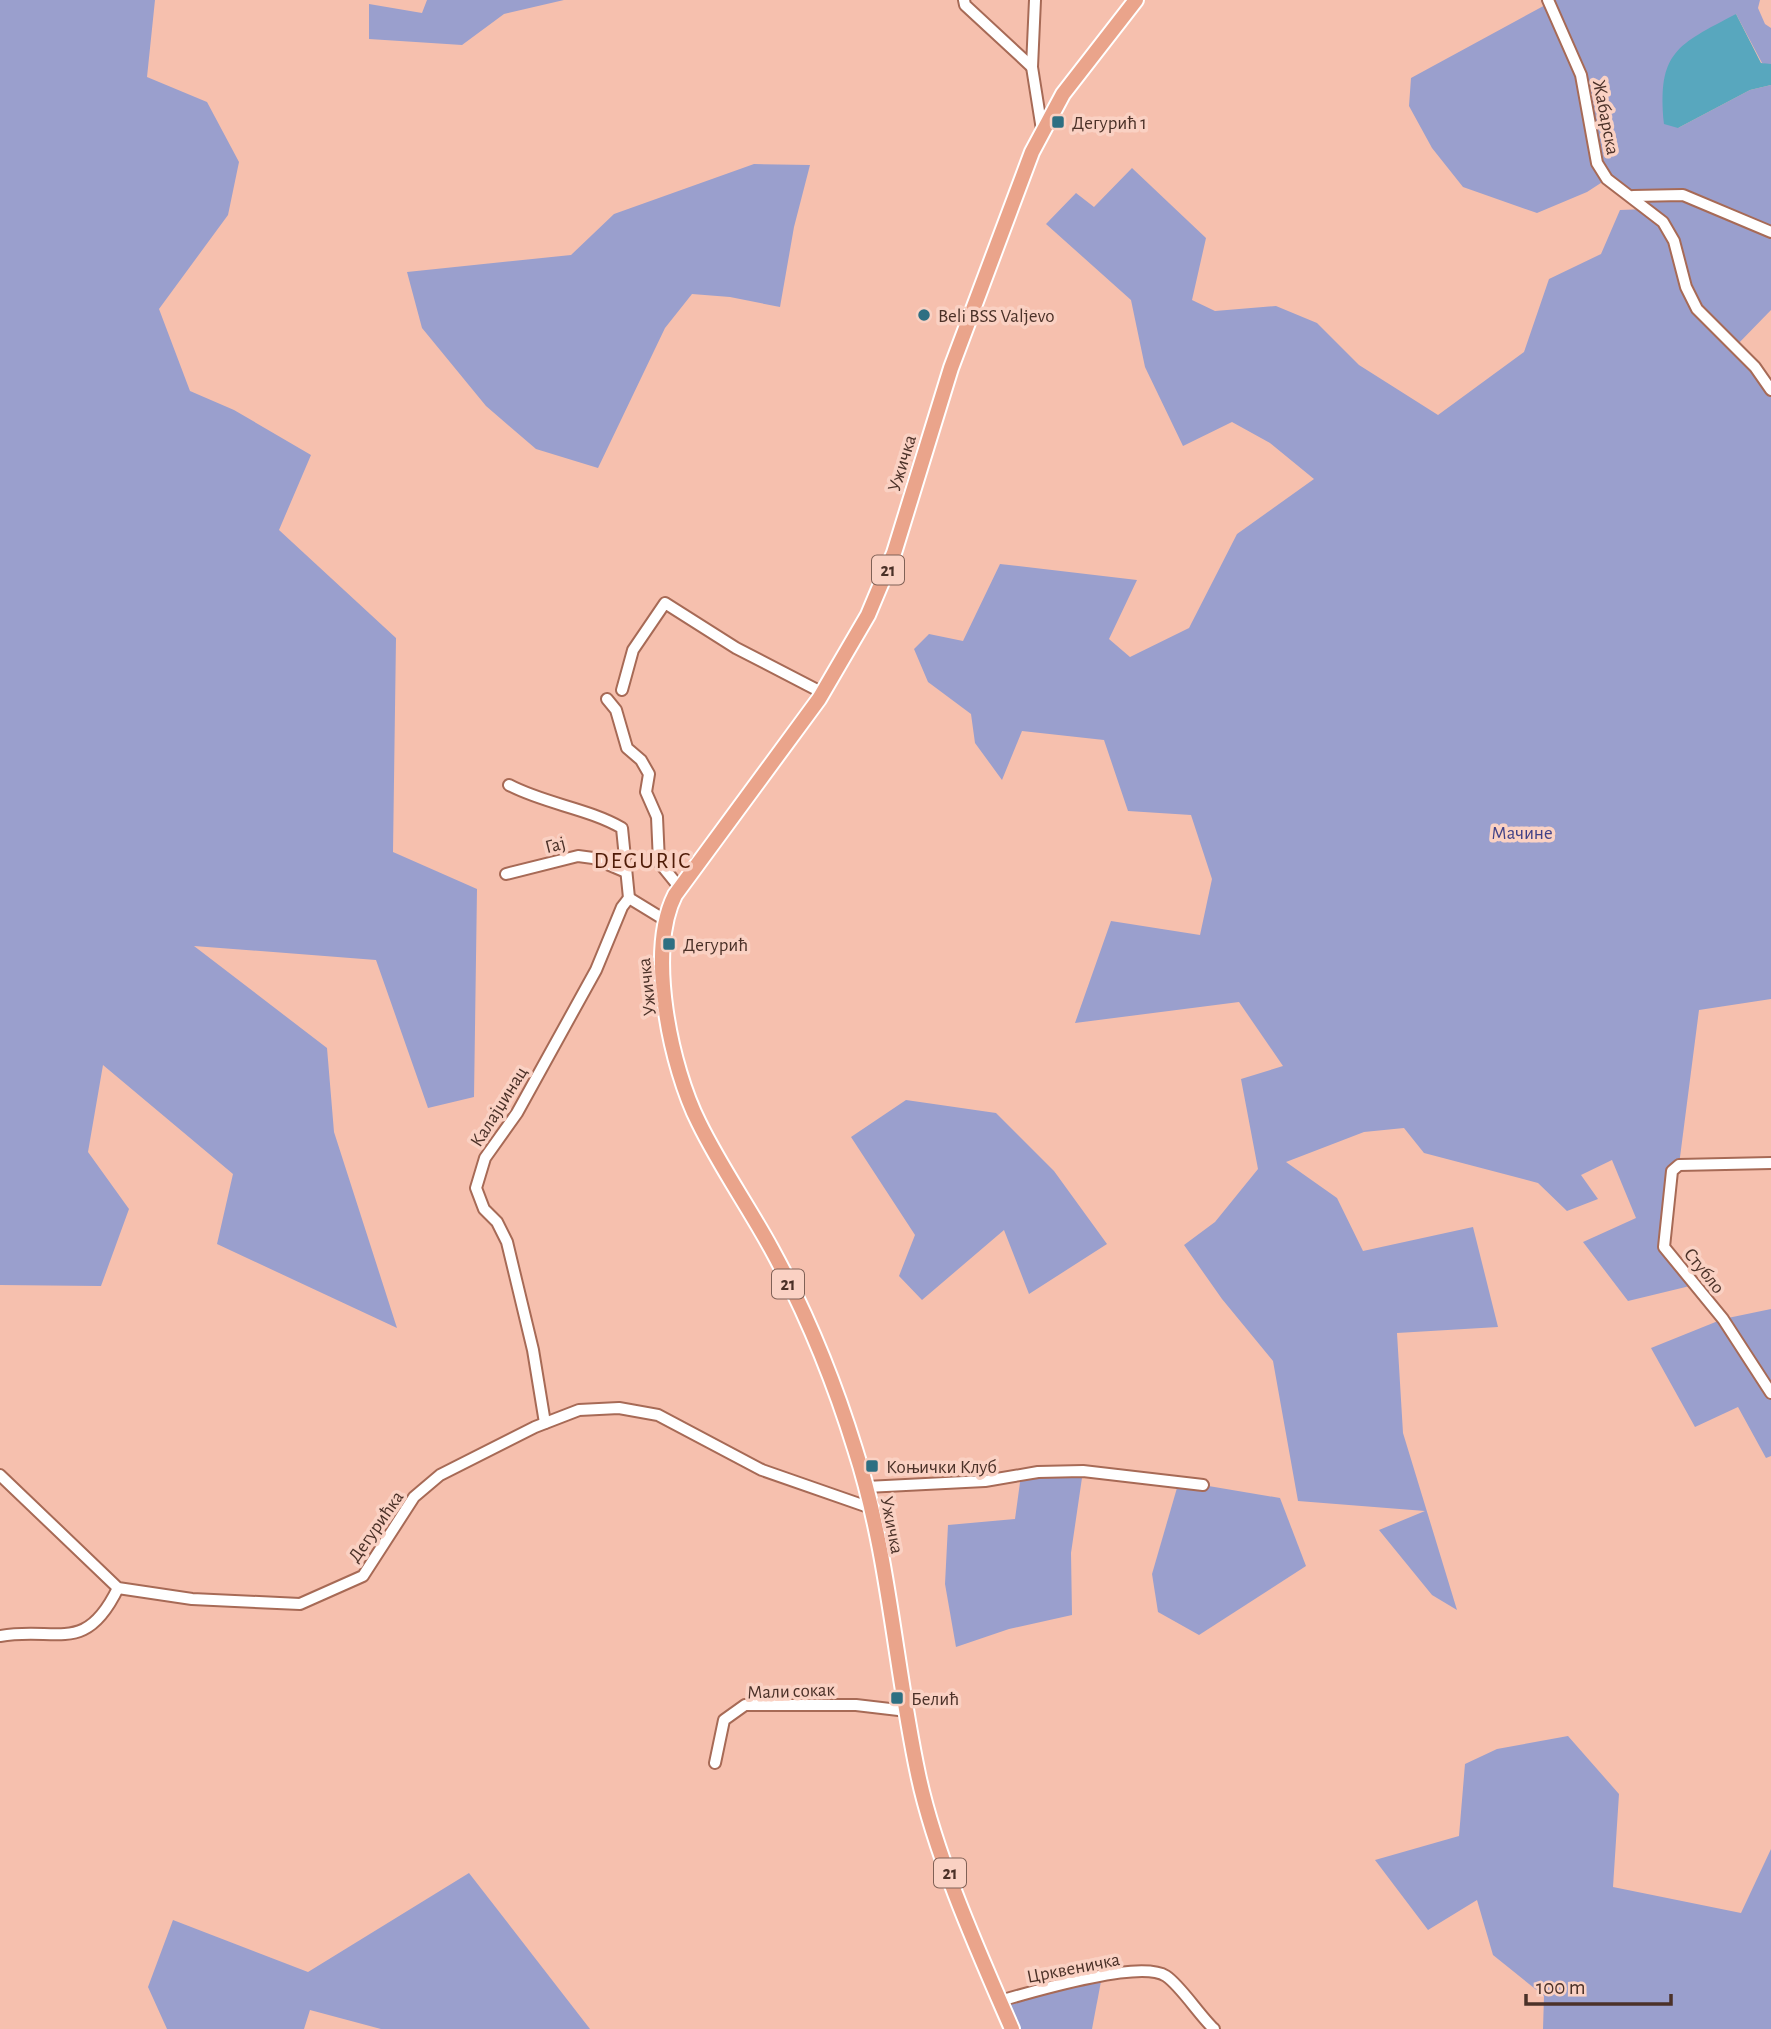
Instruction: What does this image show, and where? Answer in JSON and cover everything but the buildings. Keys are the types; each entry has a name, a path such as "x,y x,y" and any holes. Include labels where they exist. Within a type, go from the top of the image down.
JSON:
{"main road":[{"name":"Ужичка","path":"1012,2029 935,1833 918,1775 872,1508 847,1425 793,1293 689,1101 675,1054 663,980 661,947 665,920 680,888 822,693 857,636 888,570 951,368 1042,130 1069,86 1136,0"}],"street":[{"path":"964,0 965,5 1032,67"},
{"path":"1035,0 1032,67 1042,130"},
{"name":"Жабарска","path":"1548,0 1581,75 1597,163 1606,178 1633,196 1663,222 1674,241 1686,286 1697,309 1755,367 1771,390"},
{"path":"1633,196 1683,195 1771,232"},
{"path":"622,690 633,650 665,603 736,648 822,693"},
{"path":"607,699 616,710 626,748 642,760 649,774 646,792 657,817 659,862 680,888"},
{"path":"509,785 537,800 607,819 622,828 629,898 665,920"},
{"name":"Гај","path":"506,874 578,856 593,858 626,872"},
{"name":"Калајџинац","path":"545,1423 533,1350 507,1242 497,1222 484,1209 477,1188 485,1158 517,1113 596,970 616,919 629,898"},
{"name":"Стубло","path":"1771,1163 1679,1165 1672,1171 1664,1247 1723,1319 1771,1393"},
{"name":"Дегурићка","path":"118,1588 192,1598 300,1604 363,1576 414,1497 440,1475 545,1423 579,1410 619,1408 658,1415 762,1470 872,1508"},
{"path":"866,1487 985,1481 1038,1472 1083,1471 1203,1485"},
{"path":"0,1475 118,1588 104,1616 72,1634 0,1636"},
{"name":"Мали сокак","path":"715,1763 724,1720 745,1705 856,1705 907,1711"},
{"name":"Црквеничка","path":"1000,2001 1102,1976 1152,1972 1166,1976 1214,2029"}],"green space":[{"path":"0,0 155,0 147,77 207,102 239,162 228,215 159,309 190,391 234,410 311,455 279,530 396,638 393,852 477,889 474,1097 428,1108 376,960 194,946 327,1048 334,1132 397,1328 217,1244 233,1174 103,1065 88,1152 129,1209 101,1286 0,1285"},
{"path":"427,0 564,0 504,14 462,45 369,39 369,4 422,13"},
{"name":"Мачине","path":"1548,0 1760,0 1758,8 1765,24 1771,28 1771,64 1767,65 1762,63 1736,14 1678,128 1750,90 1771,85 1771,310 1735,347 1771,390 1771,999 1699,1010 1679,1165 1672,1171 1664,1247 1694,1285 1628,1301 1583,1242 1636,1218 1612,1160 1581,1175 1598,1199 1567,1211 1538,1183 1424,1153 1404,1128 1364,1132 1286,1162 1337,1198 1363,1251 1473,1227 1498,1327 1397,1333 1403,1433 1457,1610 1432,1595 1379,1530 1425,1511 1298,1501 1273,1361 1222,1299 1184,1245 1215,1222 1258,1169 1241,1079 1283,1066 1239,1002 1075,1023 1111,921 1200,935 1212,879 1191,815 1128,811 1104,740 1022,731 1002,780 975,743 971,714 928,682 914,649 929,634 963,641 1000,564 1137,580 1109,639 1130,657 1189,628 1237,534 1314,479 1270,443 1232,422 1183,446 1145,367 1131,300 1046,224 1076,193 1094,207 1132,168 1206,238 1192,300 1215,311 1276,306 1317,323 1359,365 1438,415 1524,352 1549,279 1601,254 1620,210 1647,209 1607,179 1587,192 1537,213 1463,187 1432,148 1409,106 1411,78 1549,3"},
{"path":"754,164 810,165 794,227 780,307 730,297 692,294 665,328 598,468 536,449 486,406 422,328 407,272 571,255 614,214"},
{"path":"906,1100 996,1113 1054,1171 1107,1244 1029,1294 1004,1230 922,1300 899,1276 915,1235 851,1137"},
{"path":"1771,1309 1771,1456 1766,1458 1738,1407 1695,1427 1651,1348 1723,1319"},
{"path":"1083,1471 1071,1553 1072,1615 1009,1629 956,1647 945,1584 948,1525 1015,1519 1021,1475"},
{"path":"1179,1481 1280,1498 1306,1566 1199,1635 1158,1612 1152,1574"},
{"path":"1568,1736 1619,1794 1613,1887 1741,1913 1771,1849 1771,2029 1543,2029 1544,1996 1493,1955 1477,1900 1428,1930 1375,1860 1459,1836 1465,1764 1497,1749"},
{"path":"469,1873 590,2029 381,2029 310,2010 304,2029 167,2029 148,1987 173,1920 308,1972"},
{"path":"1102,1976 1092,2029 1012,2029 1000,2002"}],"shaded area":[{"path":"1736,14 1761,63 1771,64 1771,85 1750,90 1678,128 1664,124 1664,81 1675,54 1685,43"}],"place":[{"name":"Дегурић 1","path":"1058,122"},
{"name":"Beli BSS Valjevo","path":"924,315"},
{"name":"Дегурић","path":"669,944"},
{"name":"Коњички Клуб","path":"872,1466"},
{"name":"Белић","path":"897,1698"}],"district":[{"name":"DEGURIC","path":"643,860"}]}
